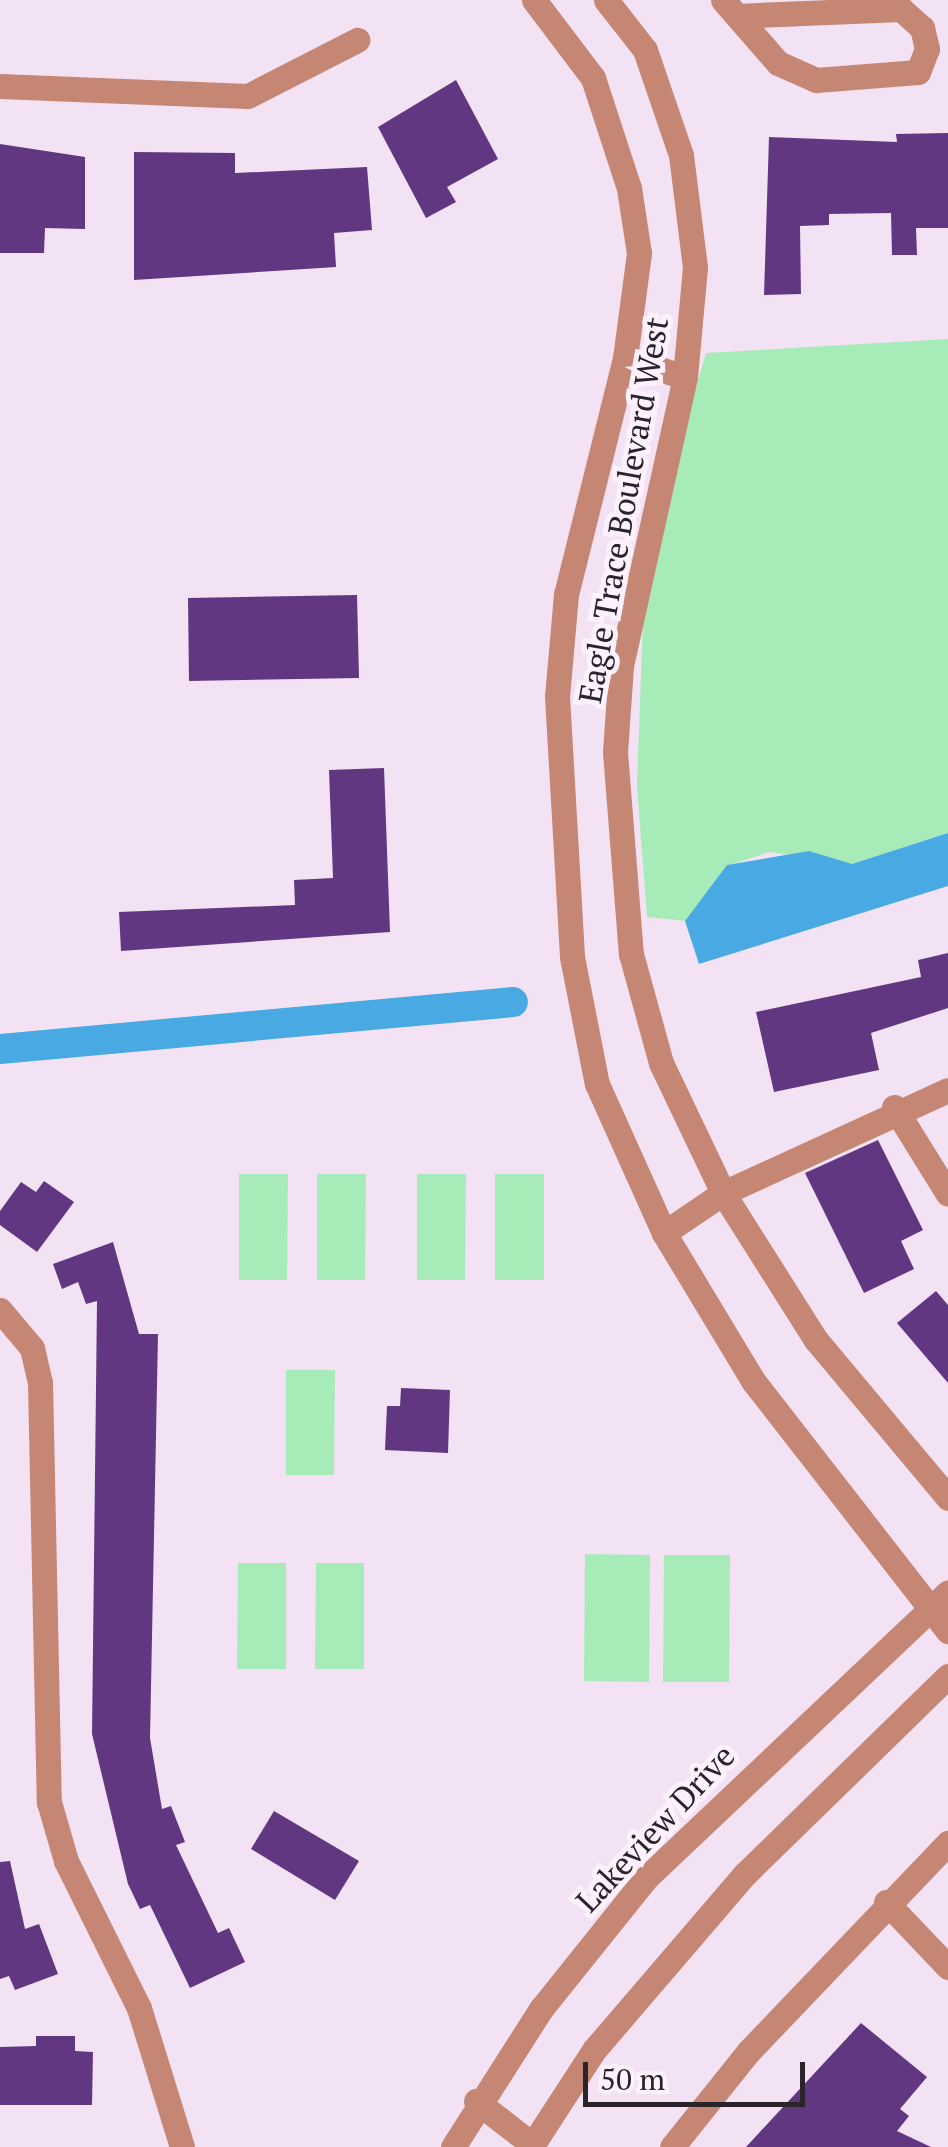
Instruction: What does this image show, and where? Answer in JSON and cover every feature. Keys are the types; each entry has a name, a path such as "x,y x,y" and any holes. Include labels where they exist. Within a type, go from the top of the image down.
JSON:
{"street":[{"name":"Eagle Trace Boulevard West","path":"534,0 593,78 630,188 639,254 625,358 566,594 558,749 572,957 597,1084 664,1233 754,1382 939,1599 948,1631"},
{"name":"Eagle Trace Boulevard West","path":"606,0 645,50 681,155 696,267 685,377 621,666 619,841 631,954 661,1063 723,1193 816,1340 948,1498"},
{"path":"730,8 901,8 922,28 927,49 918,72 816,80 778,63 730,8"},
{"path":"0,86 248,96 357,40"},
{"path":"625,358 685,377"},
{"path":"664,1233 723,1193 894,1107 948,1090"},
{"path":"894,1107 948,1194"},
{"path":"9,1318 40,1382 49,1802 72,1876 139,2008 177,2146"},
{"name":"Lakeview Drive","path":"454,2147 476,2101 646,1878 939,1599"},
{"path":"476,2101 532,2146 594,2050 744,1874 948,1676"},
{"path":"672,2147 886,1902 948,1843"},
{"path":"886,1902 948,1967"}],"green space":[{"path":"948,339 948,833 852,864 769,852 727,866 685,921 647,917 637,786 645,563 706,353"},
{"path":"239,1174 288,1174 287,1280 239,1280"},
{"path":"317,1174 366,1174 365,1280 317,1280"},
{"path":"417,1174 466,1174 465,1280 417,1280"},
{"path":"495,1174 544,1174 544,1280 495,1280"},
{"path":"286,1370 335,1370 334,1475 286,1475"},
{"path":"585,1554 650,1555 649,1682 584,1681"},
{"path":"664,1555 730,1555 729,1682 663,1682"},
{"path":"238,1563 286,1563 286,1669 237,1669"},
{"path":"316,1563 364,1563 364,1669 315,1669"}],"water":[{"path":"948,833 948,886 699,964 685,921 727,865 809,851 852,864"}],"building":[{"path":"456,80 498,159 447,187 456,202 426,218 378,127"},
{"path":"948,133 948,228 916,228 917,255 892,255 891,213 829,214 829,225 800,226 801,294 764,295 769,137 897,142 896,134"},
{"path":"0,144 85,157 85,229 45,228 44,253 0,253"},
{"path":"134,152 235,153 235,173 367,167 372,230 334,233 336,267 134,280"},
{"path":"357,595 359,678 189,681 188,598"},
{"path":"384,768 390,932 121,951 119,912 295,905 294,880 333,878 329,770"},
{"path":"948,953 948,1008 871,1033 879,1070 774,1092 756,1012 921,977 918,960"},
{"path":"878,1140 923,1230 901,1241 914,1269 864,1293 805,1173"},
{"path":"44,1181 74,1202 37,1252 0,1225 0,1211 21,1182 36,1192"},
{"path":"113,1242 139,1334 158,1334 150,1738 162,1809 171,1806 185,1842 176,1845 218,1933 229,1928 245,1962 190,1988 150,1905 140,1909 128,1884 92,1734 97,1301 86,1304 78,1282 62,1289 53,1264"},
{"path":"936,1291 948,1305 948,1383 897,1323"},
{"path":"401,1388 450,1390 448,1453 385,1450 387,1406 400,1406"},
{"path":"274,1811 359,1861 335,1900 251,1849"},
{"path":"10,1861 25,1929 39,1924 58,1974 15,1990 9,1976 0,1979 0,1862"},
{"path":"861,2023 927,2077 900,2109 909,2116 897,2131 931,2147 746,2147"},
{"path":"36,2036 75,2036 75,2051 93,2052 92,2105 0,2105 0,2047 36,2046"}],"waterway":[{"path":"0,1049 513,1002"}]}
